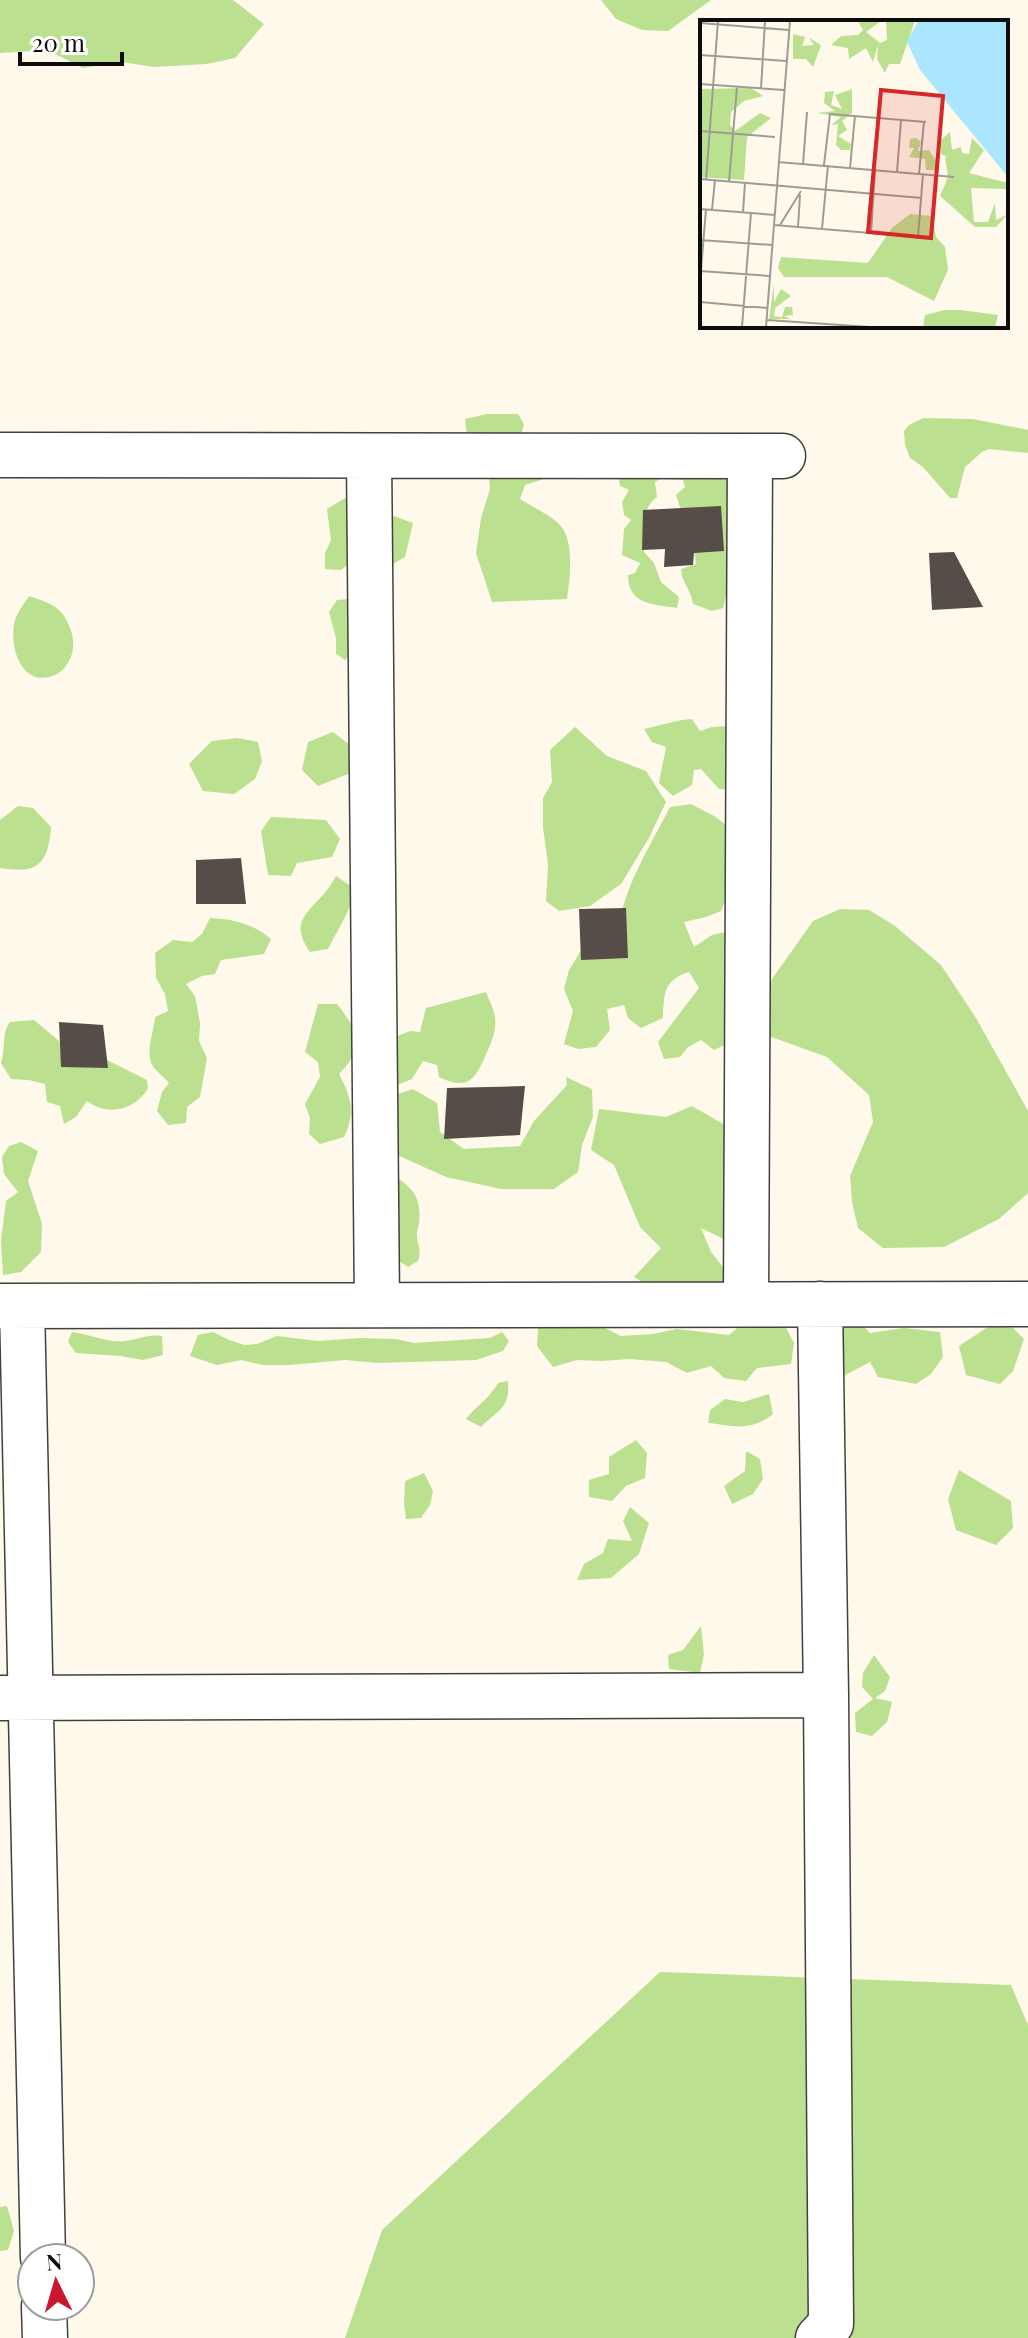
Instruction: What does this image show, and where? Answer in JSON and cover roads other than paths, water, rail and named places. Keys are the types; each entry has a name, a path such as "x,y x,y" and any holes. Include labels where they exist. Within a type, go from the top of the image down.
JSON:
{"street":[{"path":"0,455 767,456 746,1304"},
{"path":"369,456 377,1305"},
{"path":"818,2338 831,2324 820,1304"},
{"path":"42,2242 16,1698 11,1306 1028,1304"},
{"path":"16,1698 826,1695"}]}
